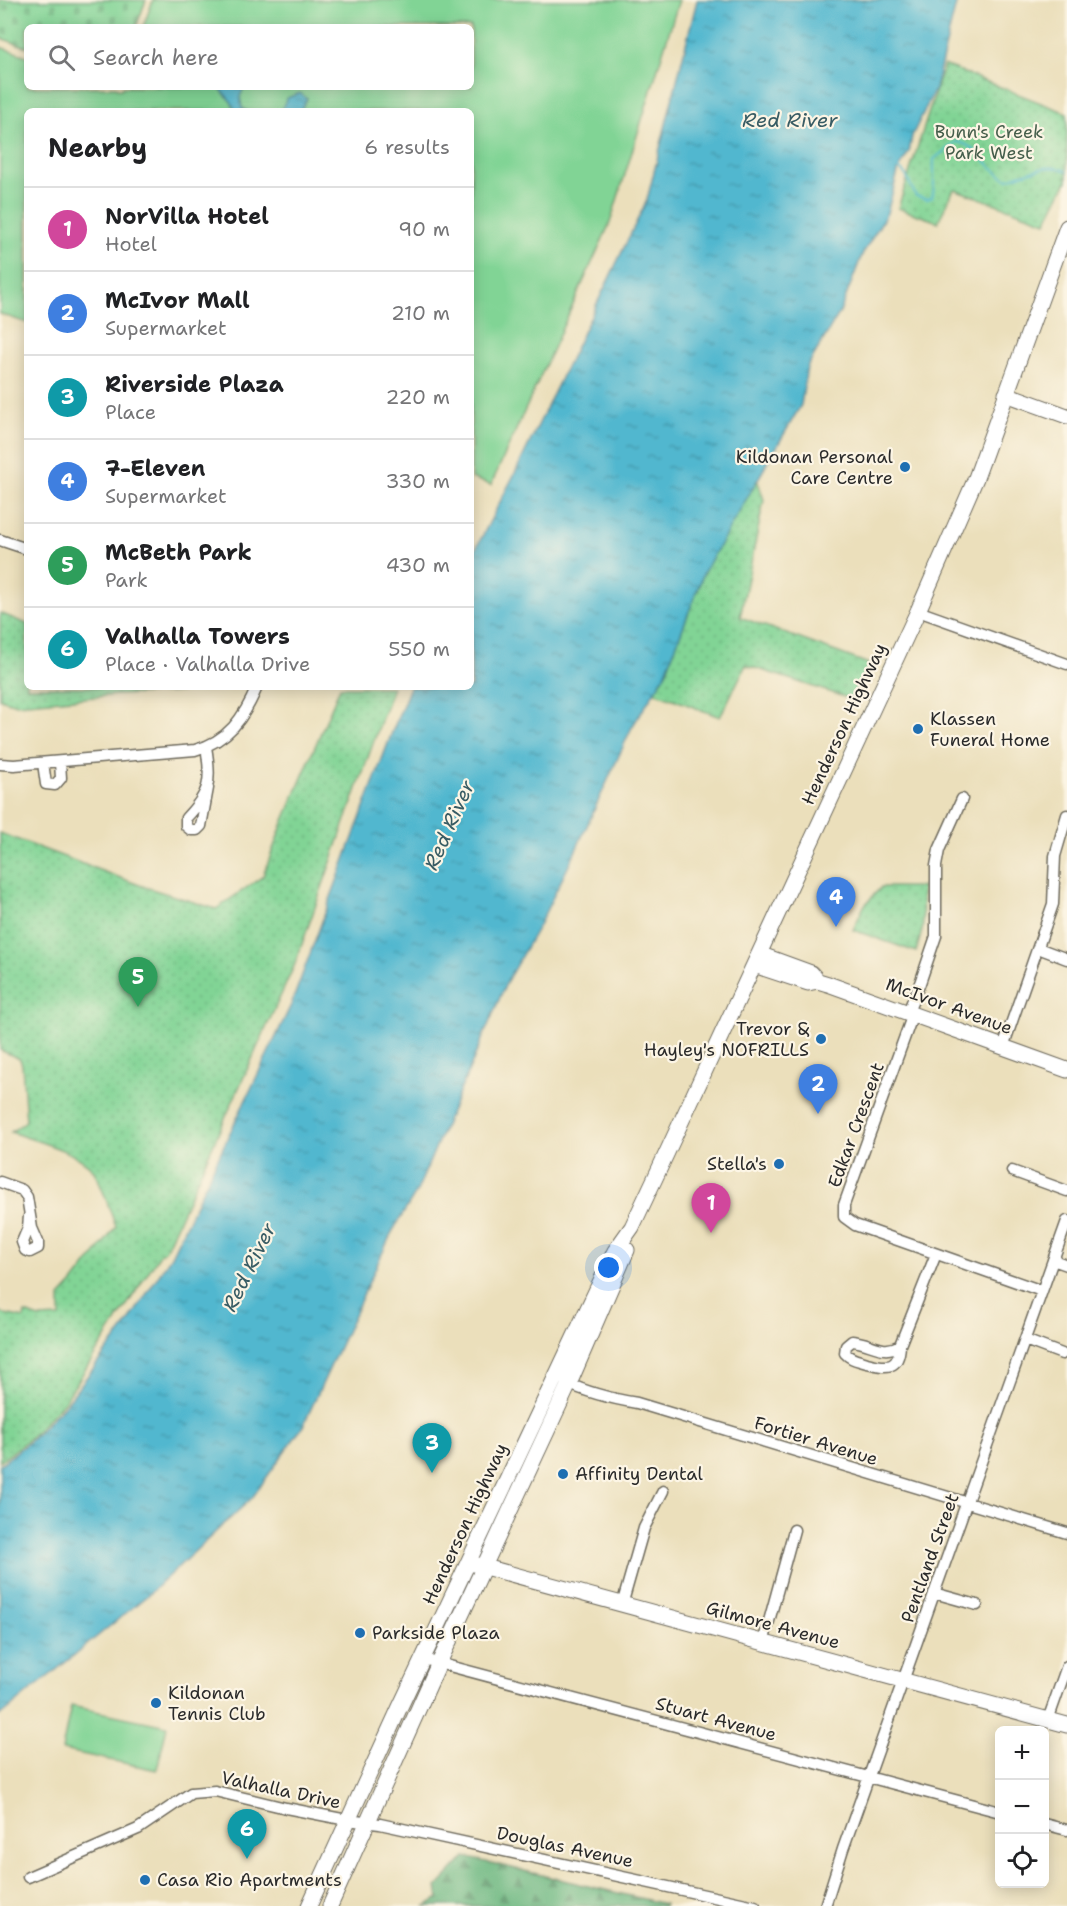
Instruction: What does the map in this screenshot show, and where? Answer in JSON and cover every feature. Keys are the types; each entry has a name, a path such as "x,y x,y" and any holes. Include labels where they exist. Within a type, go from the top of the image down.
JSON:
{"main road":[{"name":"Henderson Highway","path":"309,1906 423,1659 476,1565 562,1381 615,1251 632,1227 918,610 976,478 1067,227"},
{"path":"1006,394 1067,416"},
{"name":"McIvor Avenue","path":"756,959 811,973 818,981 1067,1070"},
{"name":"Henderson Highway","path":"330,1906 439,1663 476,1565"},
{"name":"Gilmore Avenue","path":"476,1565 1067,1725"}],"street":[{"path":"0,540 24,548"},
{"path":"918,610 1067,664"},
{"path":"0,764 60,762 195,750 206,747 234,728 243,716 256,690"},
{"path":"206,747 208,788"},
{"path":"43,763 46,784 51,786 56,785 61,778 60,762"},
{"path":"910,1013 936,936 936,866 939,850 962,799"},
{"path":"1003,1047 1053,904 1055,856 1067,815"},
{"path":"1038,948 1067,959"},
{"name":"Edkar Crescent","path":"910,1013 843,1210 844,1217 855,1225 1042,1291"},
{"path":"1012,1171 1067,1191"},
{"path":"0,1182 22,1190 27,1197 29,1216"},
{"name":"Pentland Street","path":"825,1906 1067,1221"},
{"path":"900,1345 892,1350 884,1350 852,1341 846,1346 845,1353 849,1358 884,1367 896,1362 900,1356 900,1345 936,1254"},
{"path":"1053,1260 1067,1265"},
{"path":"1025,1340 1062,1354"},
{"name":"Fortier Avenue","path":"562,1381 1067,1533"},
{"path":"622,1605 645,1528 663,1491"},
{"path":"763,1643 794,1530"},
{"path":"934,1593 977,1605"},
{"name":"Stuart Avenue","path":"423,1659 995,1811"},
{"path":"1048,1720 1067,1666"},
{"name":"Valhalla Drive","path":"28,1878 138,1829 191,1793 215,1791 286,1808 368,1822"},
{"name":"Douglas Avenue","path":"368,1822 755,1906"},
{"path":"1049,1825 1067,1830"}],"green space":[{"path":"0,0 146,0 137,24 24,24 24,46 0,38"},
{"path":"153,0 679,0 610,223 491,485 474,479 474,108 24,108 24,322 0,314 0,47 24,55 24,90 474,90 474,24 144,24"},
{"name":"Bunn's Creek Park West","path":"944,65 1067,113 1067,181 1046,222 954,189 938,222 898,208"},
{"path":"757,479 764,500 740,617 869,664 851,699 746,665 720,717 654,692 665,675 704,572"},
{"path":"0,613 24,623 24,690 185,690 16,704 0,699"},
{"path":"339,690 392,690 295,964 165,1251 160,1254 65,1401 30,1438 0,1462 0,1313 24,1318 25,1313 40,1318 60,1317 60,1297 116,1227 99,1181 86,1163 55,1147 11,1132 26,1121 20,1059 0,1050 0,833 145,887 216,909 263,876"},
{"path":"881,887 922,887 923,927 916,952 853,930 864,906"},
{"path":"71,1706 167,1726 157,1770 62,1750"},
{"path":"465,1857 665,1904 664,1906 426,1906 439,1898 437,1887"}],"water":[{"name":"Red River","path":"697,0 957,0 935,89 912,136 909,152 899,168 887,213 862,255 840,312 807,367 801,405 704,572 665,675 632,727 570,863 539,925 507,981 417,1191 392,1232 303,1426 252,1498 149,1594 0,1716 0,1465 31,1440 66,1404 128,1323 171,1256 291,1005 409,690 474,690 474,552 516,471 647,200"},
{"path":"221,90 243,90 240,97 242,108 234,108"},
{"path":"300,93 307,99 302,108 282,108 287,98"}],"waterway":[{"path":"899,168 905,174 916,196 927,199 932,197 933,192 934,159 956,142 970,147 994,170 1008,179 1045,168 1066,171"}],"place":[{"name":"Kildonan Personal Care Centre","path":"905,467"},
{"name":"Klassen Funeral Home","path":"918,729"},
{"name":"7-Eleven","path":"836,927"},
{"name":"McBeth Park","path":"138,1007"},
{"name":"Trevor & Hayley's NOFRILLS","path":"821,1039"},
{"name":"McIvor Mall","path":"818,1114"},
{"name":"Stella's","path":"779,1164"},
{"name":"NorVilla Hotel","path":"711,1233"},
{"name":"Riverside Plaza","path":"432,1473"},
{"name":"Affinity Dental","path":"563,1474"},
{"name":"Parkside Plaza","path":"360,1633"},
{"name":"Kildonan Tennis Club","path":"156,1703"},
{"name":"Valhalla Towers","path":"247,1859"},
{"name":"Casa Rio Apartments","path":"145,1880"}]}
